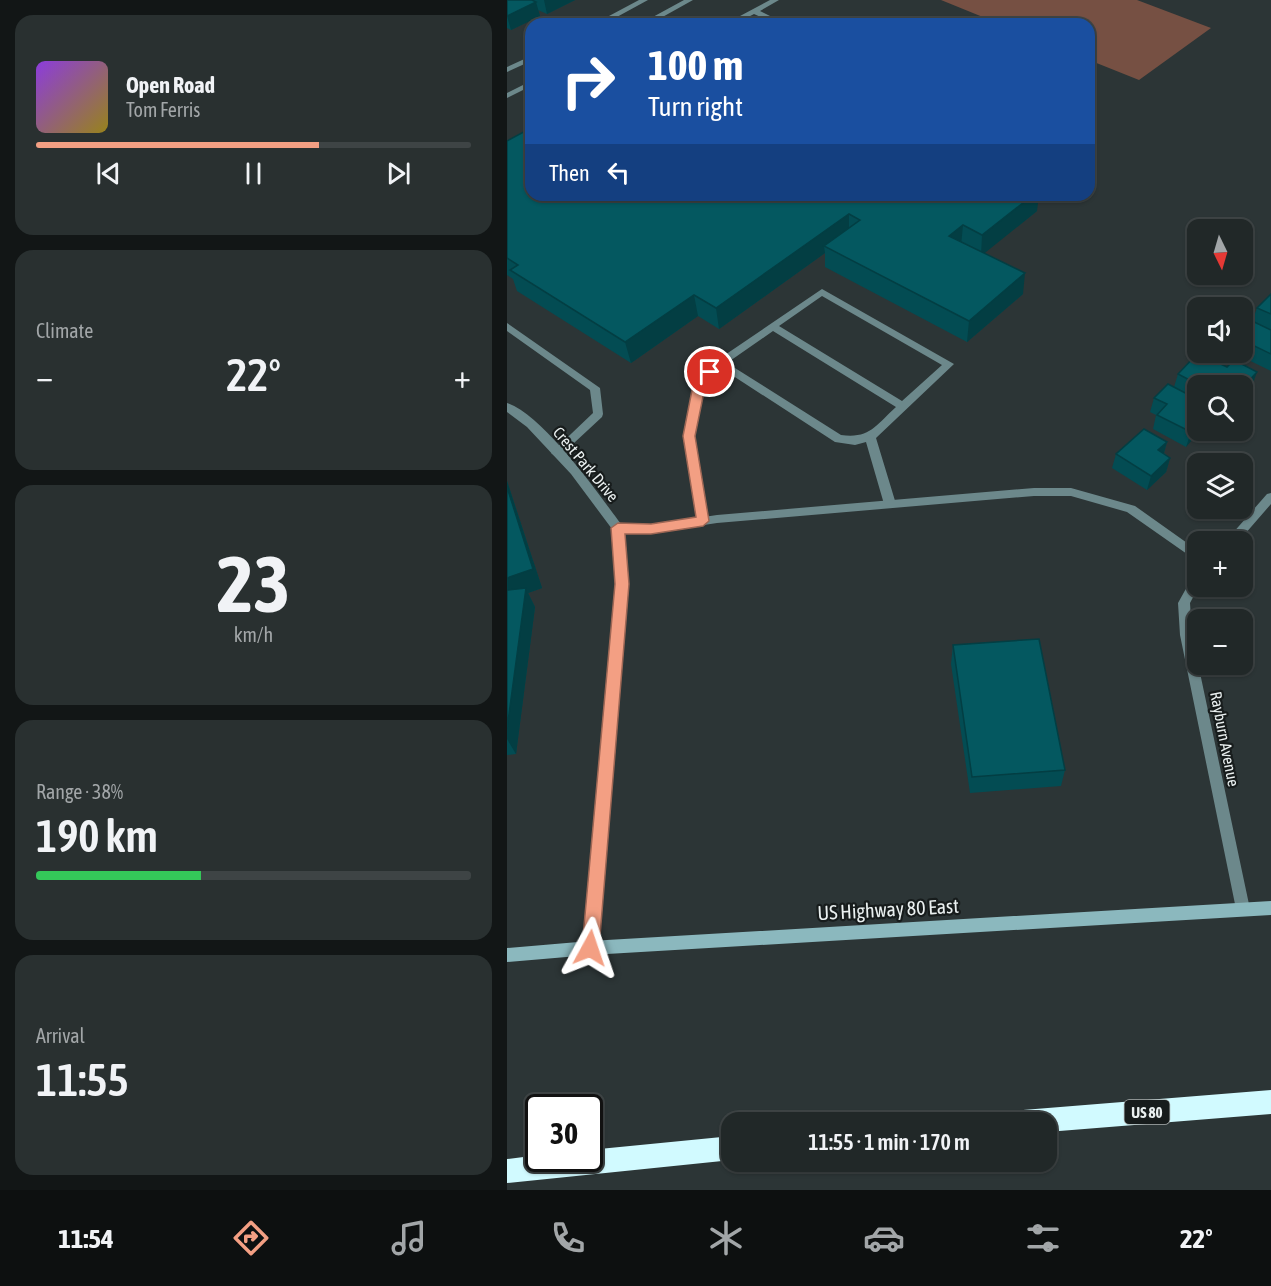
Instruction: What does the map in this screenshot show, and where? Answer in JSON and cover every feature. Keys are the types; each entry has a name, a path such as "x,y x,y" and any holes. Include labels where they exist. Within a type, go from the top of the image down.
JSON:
{"highway":[{"name":"US 80","path":"1057,1119 1271,1102"},
{"path":"507,1171 721,1149"}],"main road":[{"name":"US Highway 80 East","path":"507,955 590,948 1271,908"}],"street":[{"path":"610,18 644,0"},
{"path":"654,18 689,0"},
{"path":"741,18 775,0"},
{"path":"754,11 769,18"},
{"path":"507,70 525,61"},
{"path":"507,96 525,86"},
{"path":"703,521 689,436 700,380 720,363 822,292 949,364 870,437 855,441 839,440 720,363"},
{"path":"507,326 595,388 598,414 557,453"},
{"path":"773,327 903,406"},
{"name":"Crest Park Drive","path":"507,407 531,424 575,471 618,528"},
{"path":"870,437 889,504"},
{"path":"590,948 622,584 618,528 651,529 703,521 889,504 1034,492 1071,492 1131,509 1187,549"},
{"path":"1241,531 1271,497"},
{"name":"Rayburn Avenue","path":"1187,597 1184,603 1186,635 1243,909"}],"shaded area":[{"path":"941,0 1137,0 1211,28 1139,80 1095,62 1095,18 985,18"}],"building":[{"path":"507,0 532,0 536,2 507,16"},
{"path":"525,131 525,201 1025,201 982,235 963,225 949,236 1025,273 969,321 824,246 860,220 849,214 716,308 694,295 625,342 510,270 518,265 507,258 507,141"},
{"path":"1271,294 1271,314 1257,308"},
{"path":"1253,321 1271,330 1271,354 1253,345"},
{"path":"1188,363 1219,363 1227,367 1231,363 1240,363 1257,372 1253,376 1187,375 1187,379 1178,374"},
{"path":"1168,384 1187,394 1187,430 1157,415 1167,404 1154,398"},
{"path":"1144,429 1167,442 1158,450 1170,458 1151,476 1116,454"},
{"path":"507,487 533,569 507,578"},
{"path":"526,588 507,729 507,590"},
{"path":"1039,639 1065,770 972,777 953,645"}],"route":[{"path":"590,948 622,584 618,528 651,529 703,521 689,436 700,380 710,372"}]}
